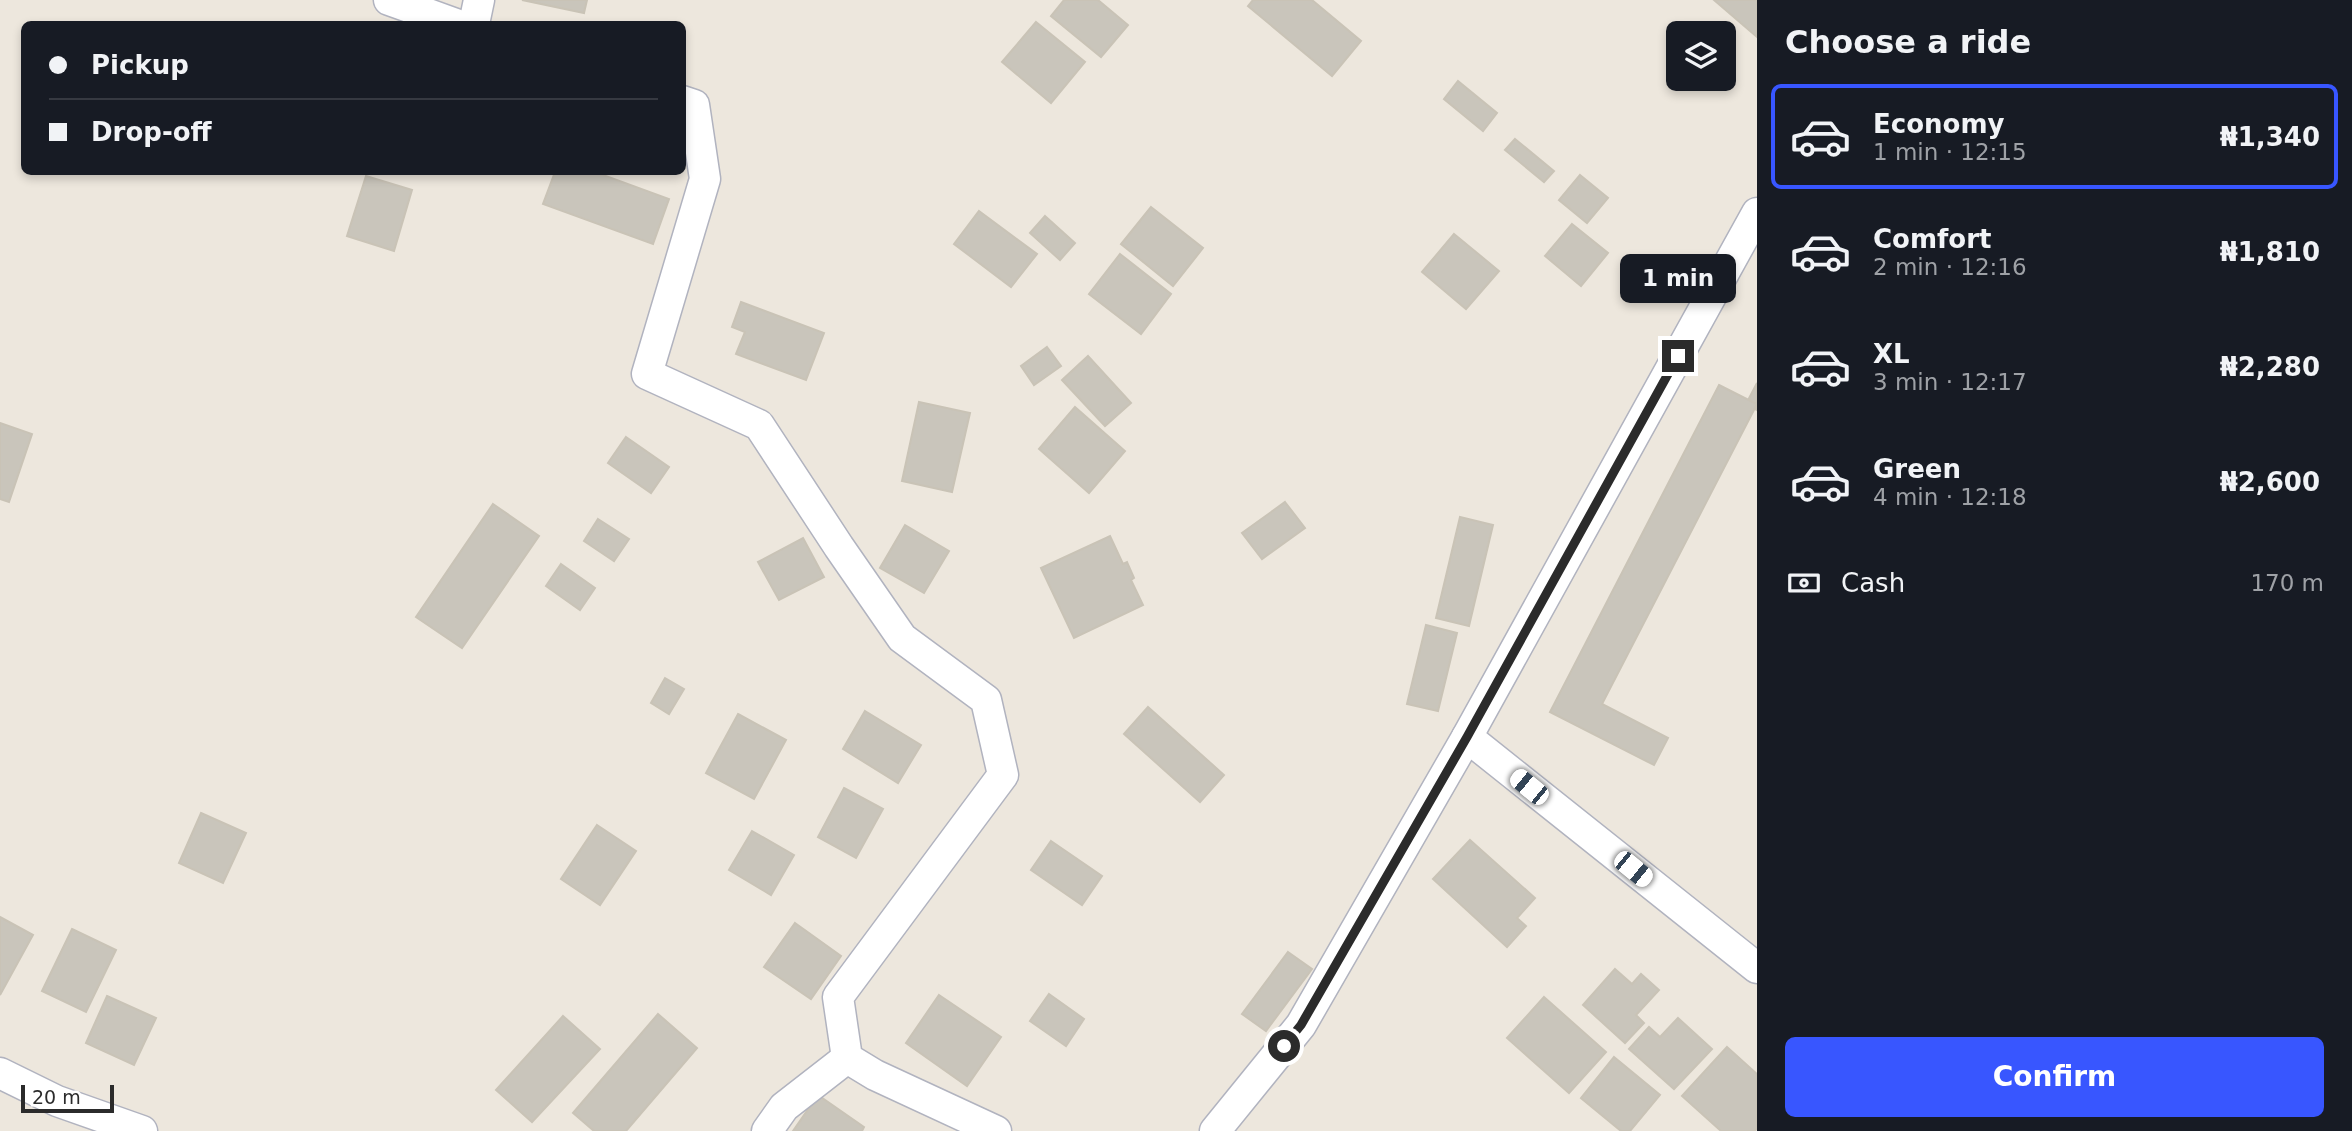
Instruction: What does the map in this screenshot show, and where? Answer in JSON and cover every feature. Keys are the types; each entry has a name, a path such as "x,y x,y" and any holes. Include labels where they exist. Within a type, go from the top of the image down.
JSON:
{"street":[{"path":"389,0 448,21"},
{"path":"475,21 479,0"},
{"path":"686,102 694,105 705,178 647,374 759,425 902,638 986,700 1003,775 838,997 847,1058"},
{"path":"1215,1131 1301,1025 1467,737 1757,213"},
{"path":"1467,737 1757,968"},
{"path":"767,1131 784,1107 847,1058"},
{"path":"847,1058 875,1075 996,1131"},
{"path":"0,1073 57,1101 142,1131"}],"building":[{"path":"522,0 587,0 584,13"},
{"path":"1064,0 1098,0 1128,25 1101,57 1051,16"},
{"path":"1253,0 1312,0 1361,41 1332,76 1248,6"},
{"path":"1714,0 1757,0 1757,37"},
{"path":"1036,22 1085,62 1051,103 1002,62"},
{"path":"1458,81 1497,113 1483,131 1444,99"},
{"path":"1515,139 1554,171 1544,182 1505,150"},
{"path":"554,175 603,175 669,199 653,244 543,204"},
{"path":"1580,175 1608,198 1587,223 1559,200"},
{"path":"366,176 412,190 394,251 347,236"},
{"path":"1151,207 1203,248 1173,286 1121,244"},
{"path":"979,211 1037,254 1011,287 954,244"},
{"path":"1045,216 1075,243 1060,260 1030,233"},
{"path":"1572,224 1608,253 1581,286 1545,256"},
{"path":"1454,234 1499,271 1466,309 1422,272"},
{"path":"1120,254 1171,294 1141,334 1089,294"},
{"path":"741,302 824,333 806,380 736,354 745,332 732,327"},
{"path":"1047,347 1061,366 1034,385 1021,366"},
{"path":"1088,356 1131,403 1105,426 1062,380"},
{"path":"1757,383 1757,410 1746,404"},
{"path":"1719,385 1757,404 1602,704 1668,738 1654,765 1550,712"},
{"path":"919,402 970,413 952,492 902,481"},
{"path":"1075,407 1125,451 1089,493 1039,449"},
{"path":"0,423 32,434 9,502 0,499"},
{"path":"626,437 669,467 651,493 608,463"},
{"path":"1285,502 1305,528 1262,559 1242,533"},
{"path":"493,504 539,536 462,648 416,617"},
{"path":"1460,517 1493,525 1469,626 1436,618"},
{"path":"598,519 629,539 614,561 584,541"},
{"path":"905,525 949,551 924,593 880,568"},
{"path":"1110,536 1123,564 1127,562 1134,578 1131,580 1143,605 1074,638 1041,568"},
{"path":"803,538 824,577 779,600 758,562"},
{"path":"561,564 595,588 580,610 546,586"},
{"path":"1426,625 1457,633 1438,711 1407,704"},
{"path":"665,678 684,689 669,714 651,703"},
{"path":"1148,707 1224,775 1200,802 1124,734"},
{"path":"865,711 921,745 898,783 843,749"},
{"path":"738,714 786,740 754,799 706,773"},
{"path":"844,788 883,809 856,858 818,837"},
{"path":"201,813 246,833 223,883 179,863"},
{"path":"597,825 636,851 600,905 561,879"},
{"path":"752,831 794,855 771,895 729,870"},
{"path":"1470,840 1535,898 1517,918 1526,926 1507,947 1433,879"},
{"path":"1051,841 1102,876 1082,905 1031,870"},
{"path":"0,917 33,935 0,995"},
{"path":"795,923 841,956 811,999 764,967"},
{"path":"72,929 116,950 86,1012 42,991"},
{"path":"1288,952 1312,969 1266,1031 1242,1014"},
{"path":"1615,969 1632,984 1641,974 1659,990 1636,1015 1644,1023 1625,1043 1583,1005"},
{"path":"1049,994 1084,1019 1066,1046 1030,1021"},
{"path":"939,995 1001,1037 967,1086 906,1043"},
{"path":"107,996 156,1018 134,1065 86,1043"},
{"path":"1544,997 1606,1052 1569,1093 1507,1038"},
{"path":"658,1014 697,1048 626,1131 594,1131 573,1113"},
{"path":"563,1016 600,1049 532,1122 496,1090"},
{"path":"1678,1018 1712,1049 1674,1089 1629,1049 1649,1027 1660,1037"},
{"path":"1727,1047 1757,1074 1755,1131 1721,1131 1682,1096"},
{"path":"1614,1057 1660,1095 1630,1131 1621,1131 1581,1098"},
{"path":"818,1095 864,1127 862,1131 793,1131"}],"route":[{"path":"1284,1046 1301,1025 1453,761 1678,356"}]}
